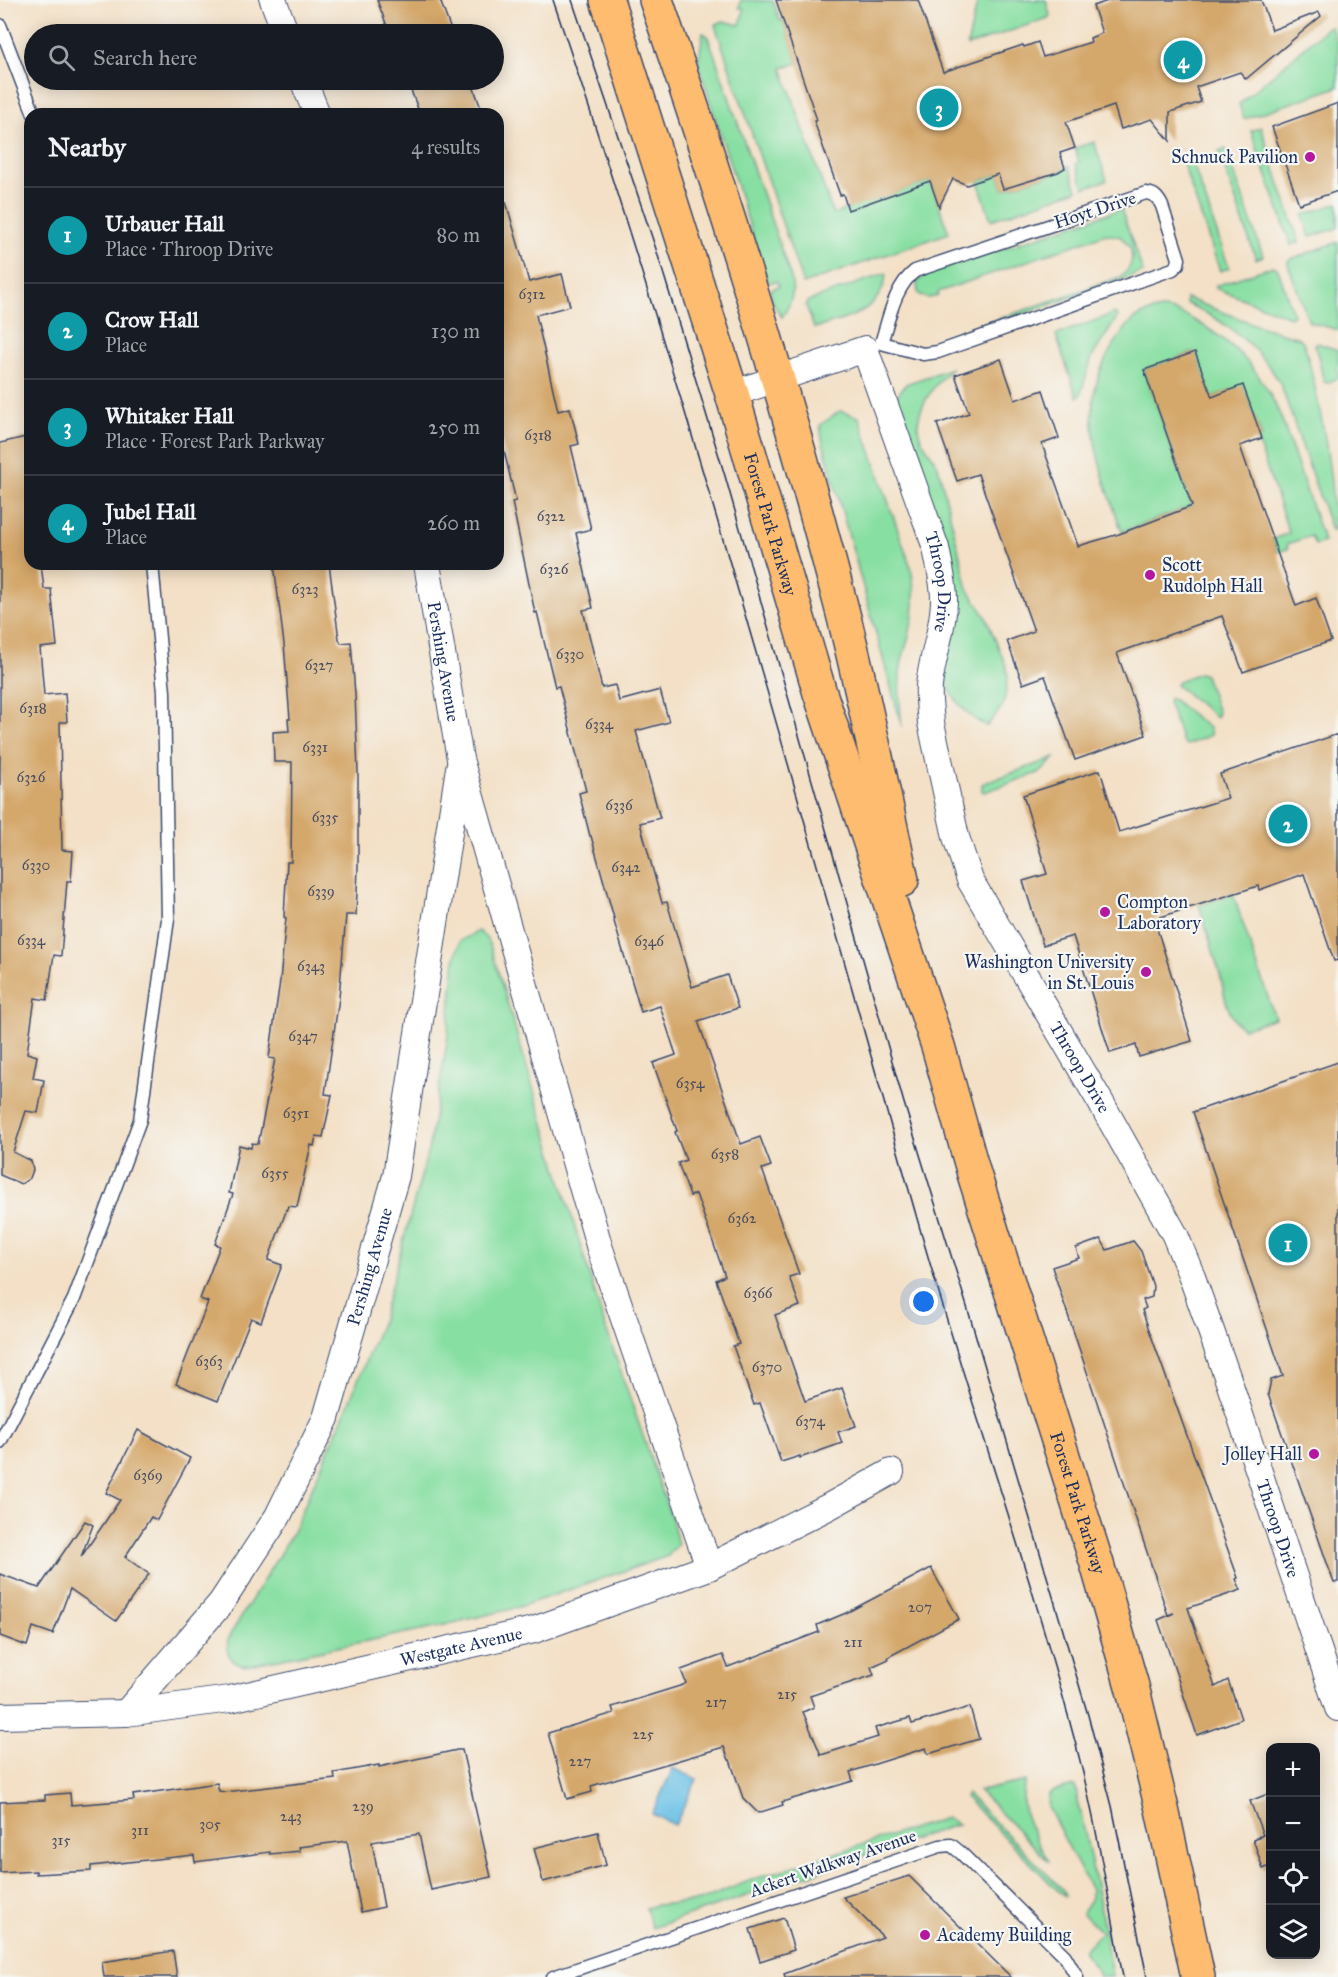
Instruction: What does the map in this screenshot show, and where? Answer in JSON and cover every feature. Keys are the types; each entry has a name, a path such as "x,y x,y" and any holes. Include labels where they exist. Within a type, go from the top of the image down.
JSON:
{"main road":[{"name":"Forest Park Parkway","path":"608,0 732,394 820,693 938,1046 974,1174 1094,1553 1132,1686 1162,1809 1197,1973"},
{"name":"Forest Park Parkway","path":"656,0 722,199 777,379 841,604 938,1046"}],"street":[{"path":"273,0 282,24"},
{"path":"307,90 314,108"},
{"path":"732,394 873,346"},
{"name":"Throop Drive","path":"873,346 936,548 942,576 944,599 942,622 929,685 929,704 931,723 962,857 975,887 1175,1235 1228,1379 1338,1708"},
{"name":"Pershing Avenue","path":"428,570 460,759 600,1249 709,1568"},
{"name":"Pershing Avenue","path":"126,1713 221,1603 278,1516 326,1418 396,1176 460,759"},
{"name":"Westgate Avenue","path":"0,1716 126,1713 230,1699 534,1630 709,1568 891,1472"}],"lane":[{"path":"0,26 24,88"},
{"path":"25,90 32,108"},
{"name":"Hoyt Drive","path":"1139,194 1153,194 1159,199 1179,259 1173,269 938,352 923,354 873,346 900,286 915,271 1139,194"},
{"path":"0,1442 74,1299 140,1120 168,919 164,692 153,570"},
{"name":"Ackert Walkway Avenue","path":"553,1977 940,1846 951,1845 1065,1956 1077,1977"}],"green space":[{"path":"741,0 773,1 780,21 783,20 798,63 782,68 833,214 930,181 949,233 803,284 715,25 723,21 740,25 744,9 739,8"},
{"path":"978,0 1046,0 1050,15 1048,18 967,46"},
{"path":"1328,27 1331,27 1338,45 1338,87 1244,119 1239,104"},
{"path":"703,33 708,36 791,278 793,289 791,298 782,317 771,296 771,289 779,286 776,281 770,283 767,281 698,63"},
{"path":"1261,127 1299,242 1291,245 1251,131"},
{"path":"1094,142 1107,180 1084,188 1076,164 1079,162 1075,148"},
{"path":"1226,149 1263,256 1256,259 1219,152"},
{"path":"1192,161 1229,268 1220,271 1183,164"},
{"path":"1069,166 1077,190 991,220 978,181 998,174 1003,189 1058,172"},
{"path":"1338,203 1338,228 1310,237 1303,215"},
{"path":"1121,209 1143,272 953,339 952,335 1120,277 1131,264 1130,247 1121,237 1106,234 938,292 938,296 925,298 918,293 917,283 924,275"},
{"path":"1338,242 1338,330 1309,322 1288,261"},
{"path":"1273,266 1278,269 1293,314 1290,317 1215,288 1215,286"},
{"path":"886,273 884,286 870,305 837,322 814,328 806,305 808,301"},
{"path":"1186,298 1259,326 1299,338 1303,342 1325,441 1334,530 1331,530 1281,385 1273,371 1241,336 1215,318 1186,303"},
{"path":"1161,309 1179,313 1211,330 1236,350 1257,373 1281,417 1324,542 1315,545 1311,536 1287,544 1288,549 1277,552 1273,539 1289,533 1257,439 1262,437 1243,386 1212,397 1195,352 1144,370 1192,506 1122,532 1094,437 1095,390 1102,367 1124,330 1139,316"},
{"path":"1115,313 1118,316 1092,357 1080,396 1077,397 1056,335"},
{"path":"1315,344 1338,350 1338,378 1327,383 1324,382"},
{"path":"952,368 927,398 918,424 923,442 938,466 968,589 986,617 1006,666 1008,676 1002,707 987,726 972,717 958,703 944,677 943,663 949,631 892,399 906,384"},
{"path":"840,411 859,417 912,575 913,613 900,674 902,727 822,439 820,425"},
{"path":"1199,673 1205,675 1218,713 1216,717 1176,685 1178,681"},
{"path":"1169,698 1209,728 1211,735 1187,745 1183,743 1168,702"},
{"path":"1056,757 1041,772 985,792 982,791 982,784"},
{"path":"1233,894 1275,1018 1243,1029 1229,1011 1199,905"},
{"path":"478,931 486,938 491,948 602,1317 672,1520 678,1544 668,1556 516,1608 436,1627 244,1666 229,1656 228,1638 292,1534 381,1323 428,1151 447,1043 455,958 460,941"},
{"path":"1026,1781 1023,1792 1025,1813 1049,1862 979,1791"},
{"path":"1075,1786 1100,1904 1112,1977 1099,1977 1096,1968 1083,1951 1101,1932 1082,1913 1091,1900 1091,1890 1048,1807 1049,1795 1054,1791"},
{"path":"967,1794 1063,1890 1065,1896 965,1797"},
{"path":"946,1818 958,1824 652,1928 646,1908 699,1901 754,1879"}],"water":[{"path":"673,1768 697,1779 675,1825 652,1814"}],"building":[{"path":"377,0 440,0 449,24 386,24"},
{"path":"776,0 918,0 943,72 1023,45 1024,47 1038,42 1043,57 1091,42 1090,38 1102,33 1093,6 1111,0 1261,0 1272,30 1319,12 1321,16 1246,79 1240,72 1196,87 1201,102 1170,112 1170,141 1152,119 1121,129 1114,106 1066,122 1075,148 1060,153 1065,168 1058,172 1003,189 998,174 967,185 953,179 939,207 930,181 848,210 843,194 840,195 814,121 817,120"},
{"path":"411,90 475,90 481,108 418,108"},
{"name":"Schnuck Pavilion","path":"1338,103 1338,191 1299,204 1272,127"},
{"path":"504,202 506,202 529,282 562,274 570,306 536,315 558,411 570,408 579,444 571,446 591,529 576,533 593,608 583,610 602,688 615,685 619,701 660,690 669,722 636,731 660,818 640,823 662,903 667,902 692,987 727,975 738,1008 698,1021 741,1144 760,1137 771,1166 762,1169 799,1274 789,1277 800,1306 775,1315 805,1401 842,1388 856,1426 838,1432 842,1443 800,1458 800,1456 781,1462 760,1403 754,1405 733,1346 739,1344 716,1280 725,1276 696,1194 690,1196 678,1163 686,1160 653,1063 676,1055 660,1006 641,1012 579,793 586,791 559,686 555,687 537,612 535,613 512,502 516,501 504,451"},
{"name":"Scott Rudolph Hall","path":"1195,352 1212,397 1243,385 1262,438 1240,446 1296,606 1316,598 1331,641 1243,672 1222,616 1117,653 1146,735 1075,760 1045,676 1023,684 1007,641 1034,631 978,474 957,481 937,424 969,413 955,375 1001,359 1015,400 1043,390 1059,438 1042,444 1078,546 1119,534 1192,506 1144,370"},
{"path":"24,437 24,570 42,570 44,589 51,589 57,646 40,648 44,695 65,693 67,722 60,722 62,850 73,851 71,881 67,881 61,956 54,955 47,1000 35,998 27,1053 37,1056 33,1078 44,1080 38,1113 26,1111 13,1152 31,1161 33,1170 30,1178 21,1184 0,1175 0,443"},
{"path":"275,570 330,570 339,639 341,643 351,642 355,694 358,772 356,915 346,915 339,998 325,1094 332,1095 323,1137 316,1136 314,1146 311,1145 297,1207 288,1206 268,1260 282,1265 261,1322 251,1318 218,1401 176,1384 208,1302 200,1299 220,1246 215,1244 233,1194 229,1193 239,1145 251,1148 252,1143 258,1144 275,1059 269,1058 286,918 284,917 287,862 291,862 292,762 274,762 273,732 289,731 284,644"},
{"name":"Compton Laboratory","path":"1338,734 1338,960 1334,961 1304,874 1259,890 1258,886 1154,919 1192,1041 1139,1057 1136,1045 1110,1053 1073,936 1043,945 1023,881 1047,874 1023,795 1100,770 1119,832 1228,798 1220,774"},
{"path":"1338,1062 1338,1582 1334,1583 1268,1394 1271,1380 1283,1376 1193,1112"},
{"path":"1101,1239 1107,1250 1133,1241 1141,1251 1153,1286 1152,1297 1143,1300 1146,1308 1142,1310 1241,1590 1188,1608 1215,1687 1228,1680 1241,1719 1197,1735 1158,1620 1174,1613 1168,1615 1052,1267 1079,1258 1076,1248"},
{"path":"138,1430 190,1458 157,1520 151,1517 125,1557 149,1574 116,1621 70,1589 53,1634 33,1627 27,1646 0,1636 0,1574 39,1588 85,1521 93,1525 81,1557 120,1500 106,1493"},
{"path":"931,1568 959,1619 871,1667 874,1675 810,1696 814,1707 803,1712 821,1755 878,1737 875,1728 910,1718 912,1724 970,1707 979,1739 928,1754 926,1748 850,1772 853,1781 782,1802 783,1805 758,1813 743,1798 724,1747 591,1786 592,1792 567,1799 548,1733 614,1713 612,1707 683,1685 686,1683 681,1670 723,1655 728,1667 819,1632 817,1625 846,1613"},
{"path":"462,1750 491,1877 431,1890 419,1834 372,1842 384,1907 361,1912 347,1841 299,1847 300,1851 270,1854 270,1852 195,1862 194,1855 91,1866 91,1871 0,1873 0,1802 45,1800 45,1795 70,1793 71,1805 134,1800 133,1795 217,1783 219,1791 225,1792 335,1779 334,1773 379,1765 379,1767"},
{"path":"1266,1795 1266,1868 1263,1869 1253,1839 1263,1835 1250,1801"},
{"path":"598,1832 606,1865 543,1882 534,1848"},
{"name":"Academy Building","path":"909,1876 1011,1977 785,1977 784,1974 883,1937 843,1897"},
{"path":"784,1918 794,1950 760,1961 750,1929"},
{"path":"173,1951 177,1977 104,1977 102,1962"}],"tram line":[{"path":"553,0 604,152 699,458 920,1229 1055,1670 1088,1794 1123,1977"},
{"path":"572,0 656,249 725,476 904,1103 1088,1715 1112,1806 1147,1977"}],"place":[{"name":"Jubel Hall","path":"1183,60"},
{"name":"Whitaker Hall","path":"939,108"},
{"name":"Schnuck Pavilion","path":"1310,157"},
{"name":"Scott Rudolph Hall","path":"1150,575"},
{"name":"Crow Hall","path":"1288,824"},
{"name":"Compton Laboratory","path":"1105,912"},
{"name":"Washington University in St. Louis","path":"1146,972"},
{"name":"Urbauer Hall","path":"1288,1243"},
{"name":"Jolley Hall","path":"1314,1454"},
{"name":"Academy Building","path":"925,1935"}]}
